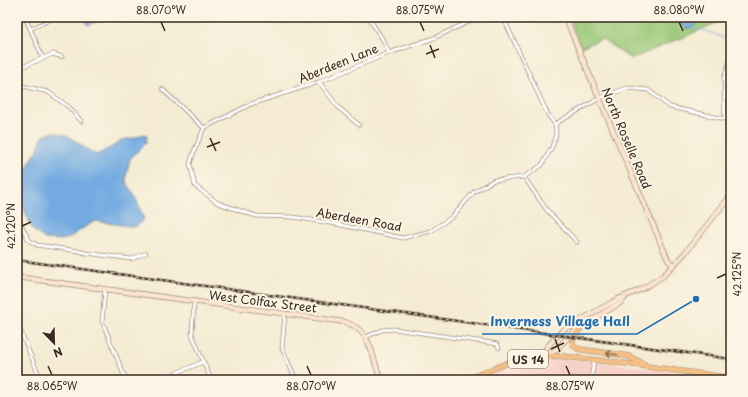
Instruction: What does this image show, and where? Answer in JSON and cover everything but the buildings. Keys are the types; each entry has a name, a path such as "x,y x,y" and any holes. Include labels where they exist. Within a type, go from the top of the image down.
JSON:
{"main road":[{"name":"North Roselle Road","path":"565,17 668,260 673,266"},
{"path":"545,356 546,348 563,330 618,299 627,296 655,281 666,273 731,195"},
{"name":"West Colfax Street","path":"17,277 345,322 353,325 366,336"},
{"path":"545,356 554,351 568,336 620,303 627,296"},
{"path":"583,326 573,337 572,343 574,347 578,349 628,356 649,366"},
{"path":"366,336 371,346 375,365 381,380"},
{"name":"US 14","path":"466,380 507,363 545,356 560,356 649,366 718,378 731,378"}],"street":[{"path":"25,17 43,58"},
{"path":"30,29 56,17"},
{"path":"368,17 383,40 389,53"},
{"name":"Aberdeen Lane","path":"204,128 251,104 319,82 389,53 434,38 479,17"},
{"path":"502,17 548,115 555,124 600,98 627,88 648,90 670,107 725,119 731,122"},
{"path":"17,69 53,54 62,57"},
{"path":"725,119 724,78 731,58"},
{"path":"17,79 19,85 17,95"},
{"path":"319,82 338,108 359,125"},
{"path":"19,85 48,92 69,107 81,121"},
{"path":"162,89 204,128"},
{"name":"Aberdeen Road","path":"204,128 190,164 195,186 218,203 256,216 293,217 403,238 432,230 452,217 474,192 494,180 524,177 542,166 552,147 556,134 555,124"},
{"path":"524,177 546,209 577,242"},
{"path":"725,202 731,208"},
{"path":"17,215 27,237 30,241 37,245 78,250 86,254 132,259 146,252"},
{"path":"105,289 102,321 126,380"},
{"path":"194,302 192,334 211,380"},
{"path":"285,314 282,348 296,380"},
{"path":"17,324 41,380"},
{"path":"366,336 382,330 394,329 492,343 497,344 499,348"},
{"path":"591,380 594,360"},
{"path":"159,380 203,362"}],"shaded area":[{"path":"545,356 718,376 719,380 466,380 507,363"}],"green space":[{"path":"569,17 731,17 631,59 602,39 581,47"}],"water":[{"path":"83,17 108,17 88,25"},
{"path":"676,17 699,17 700,20 692,27 687,29 680,24"},
{"path":"54,132 68,136 96,155 112,147 121,140 134,138 144,134 147,136 146,143 130,159 126,176 126,181 135,196 144,219 138,225 135,227 95,221 70,238 61,240 45,239 35,232 30,225 17,187 38,149 41,139 45,135"}],"waterway":[{"path":"692,27 731,41"}],"railway":[{"path":"17,260 731,359"}],"place":[{"name":"Inverness Village Hall","path":"696,299"}]}
